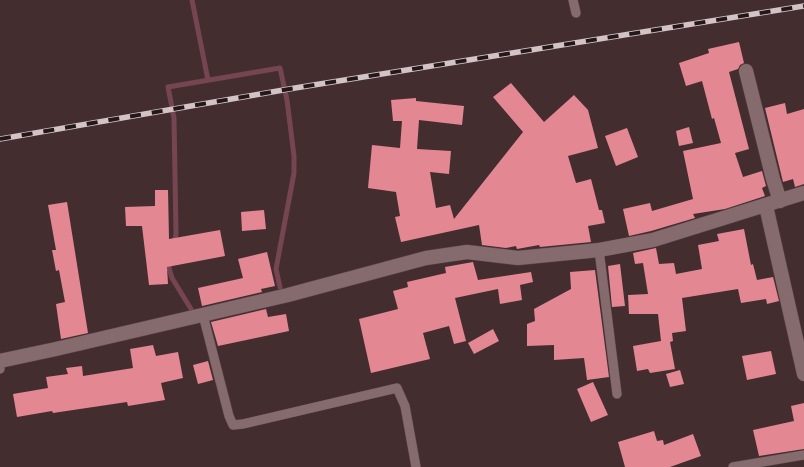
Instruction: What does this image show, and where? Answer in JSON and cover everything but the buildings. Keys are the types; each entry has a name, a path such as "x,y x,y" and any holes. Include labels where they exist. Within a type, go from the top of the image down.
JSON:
{"street":[{"path":"746,71 780,201"},
{"path":"0,361 288,295 426,258 467,252 518,258 599,250 653,240 804,193"},
{"path":"766,206 804,374"}],"lane":[{"path":"573,0 576,14"},
{"path":"599,250 617,394"},
{"path":"203,315 233,425 397,388 405,406 416,467"},
{"path":"732,467 804,455"}],"waterway":[{"path":"192,0 208,80"},
{"path":"174,243 176,234 174,118 168,87 280,68 287,100 294,156 294,173 276,269 280,287"},
{"path":"170,261 169,268 172,278 191,309"}],"railway":[{"path":"0,139 295,88 804,6"}]}
